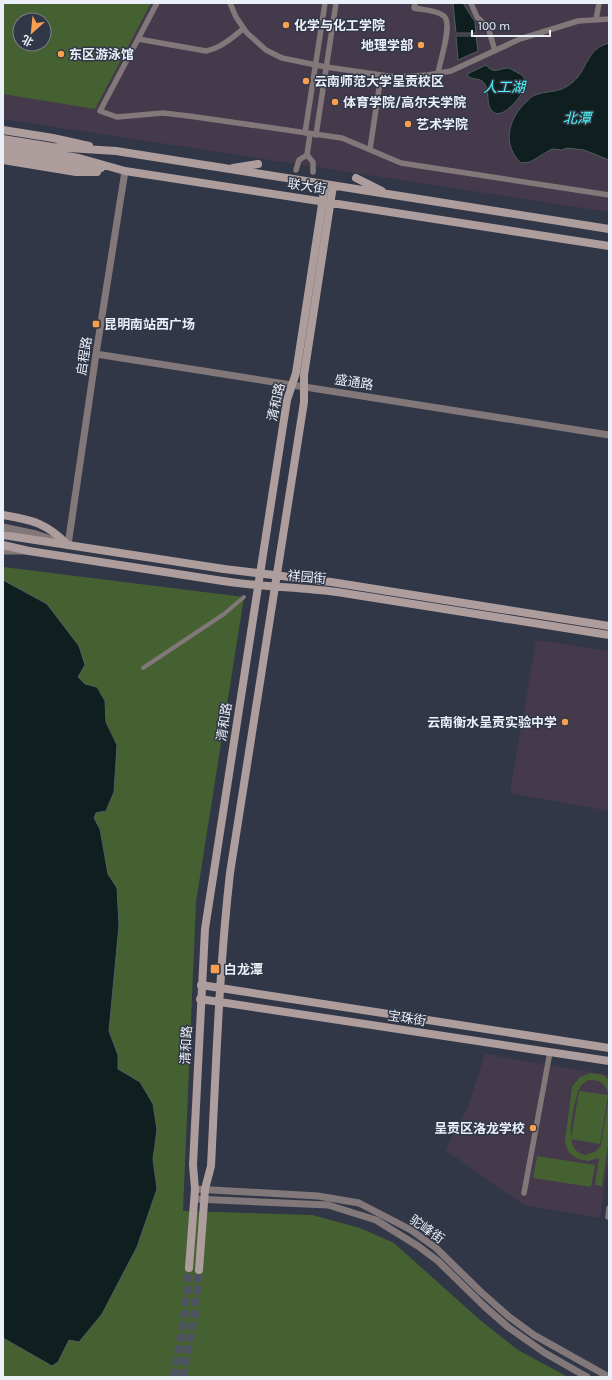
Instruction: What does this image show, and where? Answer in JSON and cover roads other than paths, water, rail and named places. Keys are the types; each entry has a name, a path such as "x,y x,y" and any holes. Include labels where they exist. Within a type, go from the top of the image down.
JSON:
{"main road":[{"path":"3,130 54,138 116,152"},
{"name":"联大街","path":"3,139 52,147 116,152 609,229"},
{"name":"联大街","path":"3,146 79,158 125,170 609,246"},
{"path":"3,153 77,166 125,170"},
{"path":"3,160 76,172 125,170"},
{"path":"228,169 258,164"},
{"path":"356,178 390,195"},
{"name":"清和路","path":"189,1268 196,1189 193,1165 200,999 205,929 287,400 296,373 329,185"},
{"name":"清和路","path":"199,1270 205,1189 211,1166 223,931 230,872 304,402 304,374 326,201"},
{"path":"3,515 40,523 51,528 68,545"},
{"name":"祥园街","path":"3,536 259,574 277,575 609,626"},
{"name":"祥园街","path":"3,545 29,551 257,587 294,586 609,635"},
{"name":"宝珠街","path":"201,985 609,1048"},
{"name":"宝珠街","path":"200,999 609,1061"}],"street":[{"path":"157,3 100,111 118,117 163,113 342,138 401,163 609,195"},
{"path":"230,3 243,29 266,50 282,58 326,67 381,75 402,76 428,75 457,69 520,39 578,21 609,19"},
{"path":"313,172 313,162 307,155 315,65 325,3"},
{"path":"310,134 326,67 336,3"},
{"path":"415,3 414,8 440,14 445,17 447,22 447,30 438,73"},
{"path":"471,3 478,17 488,27 495,51"},
{"path":"596,20 599,3"},
{"path":"138,38 206,51 214,49 227,42 243,29"},
{"path":"370,149 381,75"},
{"path":"296,170 299,160 307,155"},
{"name":"启程路","path":"68,545 125,170"},
{"name":"盛通路","path":"96,354 609,435"},
{"path":"3,527 36,534 68,545"},
{"path":"3,552 11,553 29,551"},
{"path":"143,668 224,614 244,598"},
{"path":"524,1193 550,1052"},
{"name":"驼峰街","path":"196,1189 318,1196 359,1203 411,1230 436,1248 508,1316 534,1335 609,1377"},
{"name":"驼峰街","path":"195,1199 328,1205 376,1220 412,1242 438,1261 508,1327 545,1352 587,1377"},
{"path":"608,1217 609,1208"}],"water":[{"path":"453,3 463,3 475,22 476,33 456,33"},
{"path":"456,36 476,36 478,51 458,60"},
{"name":"北潭","path":"609,43 609,160 584,150 567,148 562,150 552,149 530,162 521,163 511,149 509,141 511,125 518,111 532,97 562,89 573,82 582,71 591,55 601,46"},
{"name":"人工湖","path":"486,65 492,70 509,68 522,75 527,82 523,92 514,104 498,114 490,109 488,92 485,84 480,80 473,79 467,74"},
{"path":"3,580 47,604 79,646 85,665 78,677 85,684 97,687 105,701 106,722 117,745 114,792 106,811 96,813 94,818 100,829 108,874 117,888 119,925 109,1031 118,1055 118,1069 140,1082 153,1104 157,1130 153,1159 157,1189 137,1247 102,1314 79,1342 69,1340 58,1362 52,1366 3,1338"}],"tunnel":[{"path":"174,1377 185,1312 189,1268"},
{"path":"183,1377 195,1313 199,1270"}],"place":[{"name":"化学与化工学院","path":"286,25"},
{"name":"地理学部","path":"421,45"},
{"name":"东区游泳馆","path":"61,54"},
{"name":"云南师范大学呈贡校区","path":"306,81"},
{"name":"体育学院/高尔夫学院","path":"335,102"},
{"name":"艺术学院","path":"408,124"},
{"name":"昆明南站西广场","path":"96,324"},
{"name":"云南衡水呈贡实验中学","path":"565,722"},
{"name":"白龙潭","path":"215,969"},
{"name":"呈贡区洛龙学校","path":"533,1128"}]}
